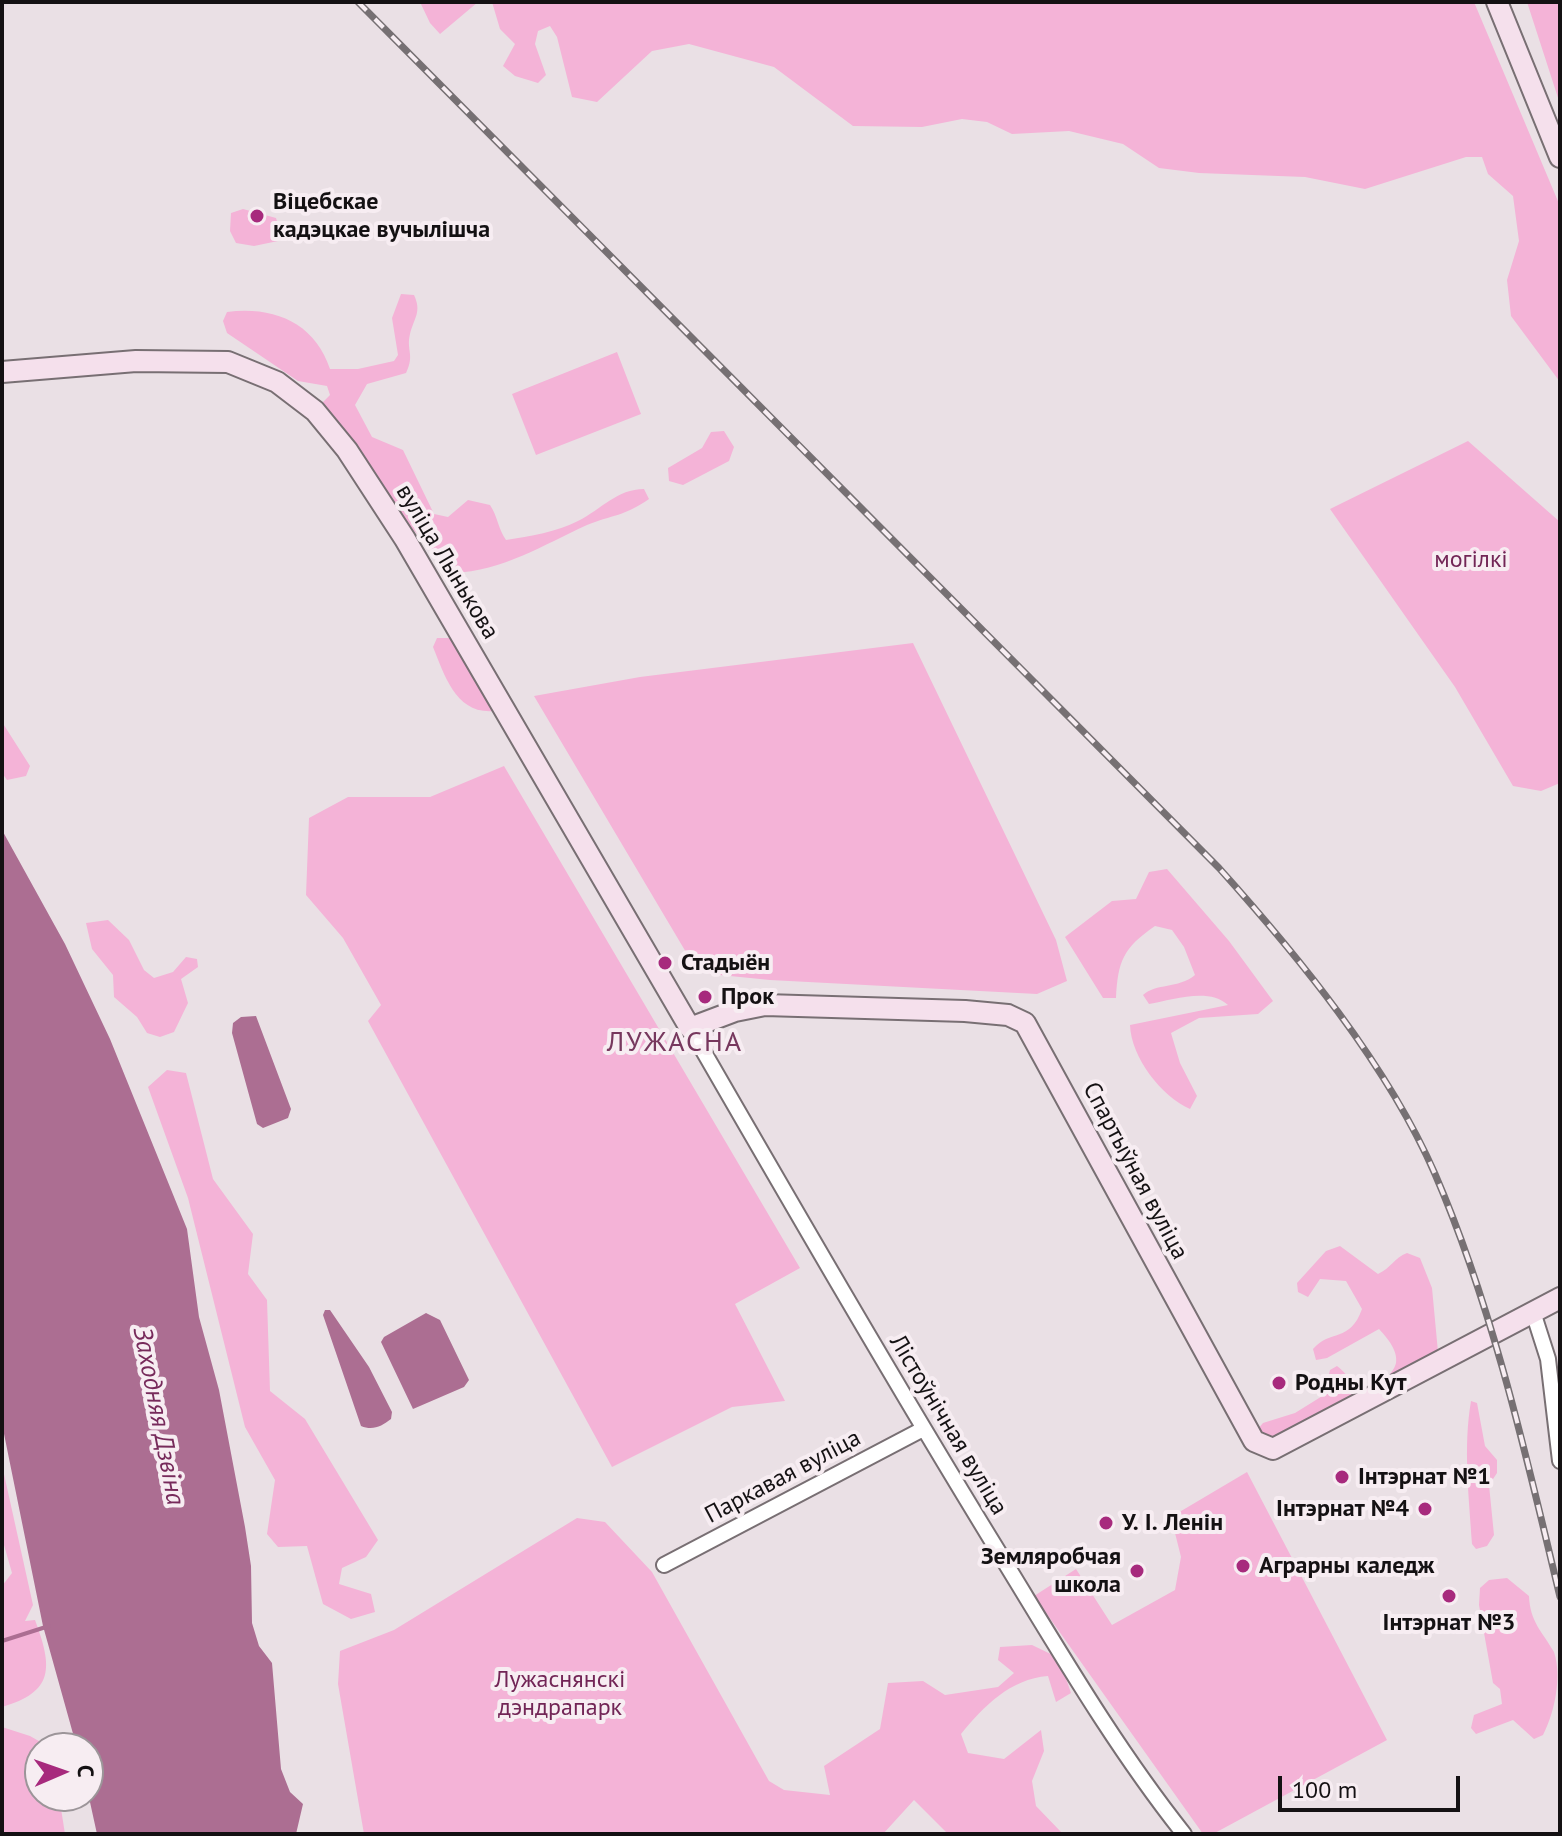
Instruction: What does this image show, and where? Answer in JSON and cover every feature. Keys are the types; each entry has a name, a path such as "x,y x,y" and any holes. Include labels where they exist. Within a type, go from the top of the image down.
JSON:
{"street":[{"path":"1497,2 1560,157"},
{"name":"вуліца Лынькова","path":"2,372 149,360 228,362 277,382 315,411 347,450 405,539 690,1028"},
{"name":"Спартыўная вуліца","path":"690,1028 743,1008 765,1005 965,1011 1008,1015 1025,1023 1254,1441 1273,1449 1533,1312"},
{"name":"Лістоўнічная вуліца","path":"690,1028 923,1429 1104,1721 1148,1789 1184,1834"},
{"path":"1560,1298 1533,1312 1548,1359 1560,1461"},
{"name":"Паркавая вуліца","path":"664,1565 923,1429"}],"green space":[{"path":"420,2 478,2 440,34 430,23"},
{"path":"492,2 1474,2 1560,206 1560,382 1511,316 1507,280 1519,241 1513,196 1488,174 1482,157 1466,157 1365,189 1305,177 1199,173 1159,168 1123,144 1069,131 1012,134 987,122 962,119 922,127 853,126 774,67 689,44 652,51 597,102 572,97 557,37 550,26 538,31 535,44 546,75 538,83 515,76 503,66 515,44 500,29"},
{"path":"1527,2 1560,2 1560,104"},
{"path":"243,209 276,218 280,231 278,241 254,246 236,243 230,231 231,213"},
{"path":"401,294 414,295 417,306 409,340 409,367 406,373 367,384 355,405 372,437 403,450 434,514 448,517 468,500 490,505 506,540 570,525 626,492 644,489 649,499 506,562 453,573 397,512 320,405 330,395 327,386 298,381 227,333 223,321 227,312 276,315 303,329 314,340 330,369 358,369 394,361 398,355 392,318"},
{"path":"617,352 641,414 536,455 512,394"},
{"path":"724,431 734,447 729,461 683,485 669,481 668,468 702,448 711,432"},
{"name":"могілкі","path":"1468,441 1560,522 1560,783 1541,791 1513,786 1455,687 1330,509"},
{"path":"437,638 453,638 495,711 482,711 461,700 442,670 433,647"},
{"path":"913,643 1056,940 1067,981 1037,994 770,980 710,974 693,964 534,696 640,677"},
{"path":"2,722 30,766 26,776 7,780 2,773"},
{"path":"504,766 800,1268 735,1304 785,1401 732,1407 612,1467 368,1021 381,1005 343,938 306,895 309,818 348,797 430,797"},
{"path":"1167,869 1229,941 1273,1001 1258,1014 1199,1018 1171,1033 1180,1063 1197,1096 1190,1109 1169,1095 1150,1074 1136,1050 1130,1025 1228,1005 1201,996 1149,1004 1143,995 1148,991 1182,982 1195,975 1184,947 1172,930 1155,926 1129,949 1118,974 1116,998 1103,998 1065,937 1112,901 1136,899 1149,872"},
{"path":"108,920 129,940 144,970 154,978 173,972 186,957 197,959 198,967 181,979 188,1003 174,1032 160,1037 147,1033 137,1017 114,997 113,975 92,949 86,923"},
{"path":"167,1070 186,1073 213,1179 253,1234 248,1274 267,1300 270,1391 305,1419 378,1540 366,1557 342,1568 339,1584 371,1594 375,1612 351,1619 323,1604 307,1546 278,1547 267,1534 275,1480 245,1427 188,1198 148,1087"},
{"path":"1340,1246 1378,1274 1407,1253 1420,1258 1432,1288 1438,1352 1426,1364 1276,1442 1265,1442 1257,1430 1263,1423 1295,1413 1324,1395 1330,1370 1337,1366 1355,1384 1366,1387 1390,1374 1396,1363 1394,1349 1379,1329 1327,1358 1316,1360 1313,1349 1352,1327 1362,1309 1346,1281 1320,1279 1308,1297 1298,1292 1297,1283 1326,1251"},
{"path":"1471,1401 1477,1403 1485,1446 1497,1460 1497,1473 1489,1485 1494,1535 1487,1546 1476,1549 1472,1544 1467,1472"},
{"path":"2,1465 33,1605 25,1621 35,1620 46,1665 45,1676 32,1694 2,1707 2,1586 12,1573 2,1538"},
{"path":"1247,1472 1387,1740 1213,1834 1203,1834 1034,1596 1076,1569 1112,1625 1175,1590 1181,1557 1171,1517"},
{"name":"Лужаснянскі дэндрапарк","path":"577,1518 605,1522 652,1572 769,1781 784,1790 830,1795 824,1766 880,1729 888,1683 923,1681 945,1695 998,1687 1014,1673 998,1660 1000,1647 1032,1645 1059,1658 1071,1693 1056,1702 1048,1676 1022,1682 989,1704 961,1734 968,1753 1004,1759 1041,1730 1044,1751 1032,1781 1036,1806 1063,1834 948,1834 914,1800 883,1834 364,1834 338,1684 340,1651 394,1630"},
{"path":"1507,1578 1529,1596 1534,1620 1554,1652 1556,1662 1556,1694 1551,1716 1543,1735 1534,1739 1513,1720 1476,1734 1471,1728 1474,1715 1502,1704 1500,1689 1493,1683 1479,1605 1480,1588 1489,1580"},
{"path":"2,1727 24,1734 24,1812 62,1812 65,1834 2,1834"}],"water":[{"name":"Заходняя Дзвіна","path":"2,830 65,944 110,1039 187,1229 199,1317 219,1390 245,1527 251,1566 252,1623 259,1646 272,1663 281,1769 290,1792 303,1804 296,1834 97,1834 92,1812 104,1812 104,1732 73,1732 43,1626 2,1424"},
{"path":"256,1016 291,1109 288,1118 263,1128 257,1124 232,1033 233,1023 241,1017"},
{"path":"325,1310 330,1310 369,1367 392,1412 391,1419 381,1426 361,1426 323,1315"},
{"path":"426,1313 440,1320 469,1380 464,1387 413,1409 381,1342 384,1337"}],"waterway":[{"path":"2,1641 49,1626"}],"railway":[{"path":"358,2 1219,868 1339,1013 1392,1092 1415,1133 1456,1225 1506,1382 1560,1597"}],"place":[{"name":"Віцебскае кадэцкае вучылішча","path":"257,216"},
{"name":"Стадыён","path":"665,963"},
{"name":"Прок","path":"705,997"},
{"name":"Родны Кут","path":"1279,1383"},
{"name":"Інтэрнат №1","path":"1342,1477"},
{"name":"Інтэрнат №4","path":"1425,1509"},
{"name":"У. І. Ленін","path":"1106,1523"},
{"name":"Аграрны каледж","path":"1243,1566"},
{"name":"Земляробчая школа","path":"1137,1571"},
{"name":"Інтэрнат №3","path":"1449,1596"}],"district":[{"name":"ЛУЖАСНА","path":"675,1043"}]}
